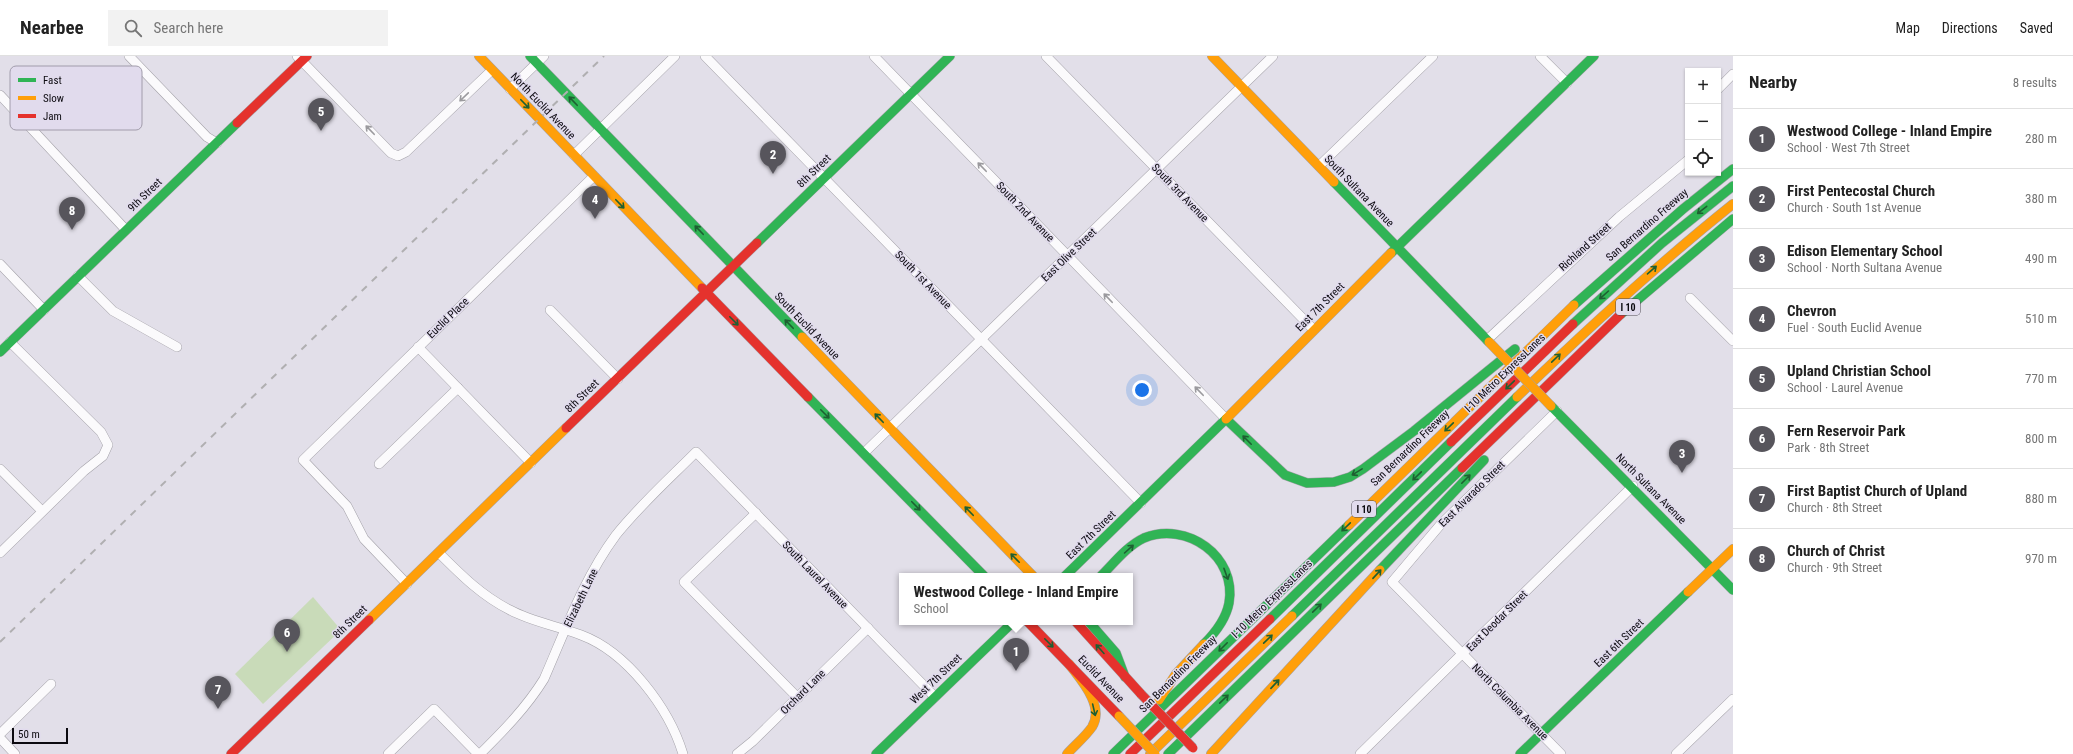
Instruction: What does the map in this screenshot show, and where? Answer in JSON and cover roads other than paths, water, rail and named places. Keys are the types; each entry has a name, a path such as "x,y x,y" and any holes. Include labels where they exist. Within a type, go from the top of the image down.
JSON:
{"main road":[{"name":"North Euclid Avenue","path":"479,56 574,156"},
{"path":"530,56 601,129"},
{"name":"8th Street","path":"231,754 440,553 950,56"},
{"name":"South Sultana Avenue","path":"1212,56 1488,341"},
{"name":"East 7th Street","path":"1068,573 1594,56"},
{"name":"9th Street","path":"0,352 217,143 302,58"},
{"name":"South Euclid Avenue","path":"601,129 889,429 1030,573"},
{"path":"574,156 706,293 981,573"},
{"name":"San Bernardino Freeway","path":"1113,754 1588,292 1666,224 1733,169"},
{"name":"I-10 Metro ExpressLanes","path":"1130,754 1595,304 1662,243 1733,186"},
{"path":"1150,754 1592,324 1651,271 1733,204"},
{"name":"I 10","path":"1168,754 1647,290 1733,219"},
{"path":"1226,419 1285,475 1296,480 1314,483 1327,483 1342,480 1363,469 1414,431 1588,292"},
{"name":"North Sultana Avenue","path":"1488,341 1633,486 1733,590"},
{"path":"1211,754 1502,440 1530,402"},
{"path":"1104,573 1138,542 1153,535 1169,533 1185,535 1204,543 1218,558 1228,579 1229,603 1221,622 1200,649 1176,675 1142,726"},
{"name":"East 6th Street","path":"1520,754 1733,549"},
{"name":"West 7th Street","path":"876,754 1010,625"},
{"name":"Euclid Avenue","path":"1031,625 1155,754"},
{"name":"Euclid Avenue","path":"1079,625 1125,677 1195,751"},
{"path":"1092,625 1116,653 1125,677"},
{"path":"1067,754 1088,731 1096,714 1090,696 1069,664"}],"street":[{"path":"129,56 139,66"},
{"path":"510,89 544,56"},
{"path":"574,156 675,56"},
{"name":"South 1st Avenue","path":"705,56 1141,503"},
{"name":"South 2nd Avenue","path":"874,56 1226,419"},
{"name":"South 3rd Avenue","path":"1046,56 1314,330"},
{"name":"East Olive Street","path":"864,453 1273,56"},
{"path":"1319,166 1433,56"},
{"path":"1540,56 1567,83"},
{"path":"302,58 391,153 398,156 406,152 492,70"},
{"path":"142,70 207,137 217,143"},
{"path":"1721,86 1733,74"},
{"path":"0,94 10,105"},
{"path":"33,130 126,230"},
{"name":"Richland Street","path":"1488,341 1619,217 1685,162"},
{"name":"Euclid Place","path":"407,584 367,542 347,506 303,460 594,176"},
{"path":"0,264 44,310"},
{"path":"78,276 113,311 177,347"},
{"path":"1690,298 1733,341"},
{"path":"550,310 618,379"},
{"path":"0,553 84,471 104,456 108,446 101,432 10,342"},
{"path":"418,347 531,463"},
{"path":"379,464 458,388"},
{"name":"East Alvarado Street","path":"1392,582 1441,524 1554,408"},
{"name":"South Laurel Avenue","path":"696,452 934,697"},
{"name":"Elizabeth Lane","path":"479,754 523,711 534,695 544,679 591,574 616,536 640,507 696,452"},
{"path":"0,469 42,511"},
{"name":"East Deodar Street","path":"1360,754 1633,486"},
{"path":"756,513 684,582 798,698"},
{"path":"440,553 470,583 504,607 535,621 566,629 601,644 628,665 650,691 670,724 682,754"},
{"name":"North Columbia Avenue","path":"1392,582 1561,754"},
{"name":"Orchard Lane","path":"737,754 753,741 798,698 868,628"},
{"path":"0,734 51,684"},
{"path":"1676,754 1733,698"},
{"path":"388,754 434,709 479,754"},
{"path":"0,738 15,754"}],"railway":[{"path":"0,642 604,56"}],"place":[{"name":"Upland Christian School","path":"321,131"},
{"name":"First Pentecostal Church","path":"773,174"},
{"name":"Chevron","path":"595,219"},
{"name":"Church of Christ","path":"72,230"},
{"name":"Edison Elementary School","path":"1682,473"},
{"name":"Fern Reservoir Park","path":"287,652"},
{"name":"Westwood College - Inland Empire","path":"1016,671"},
{"name":"First Baptist Church of Upland","path":"218,709"}]}
